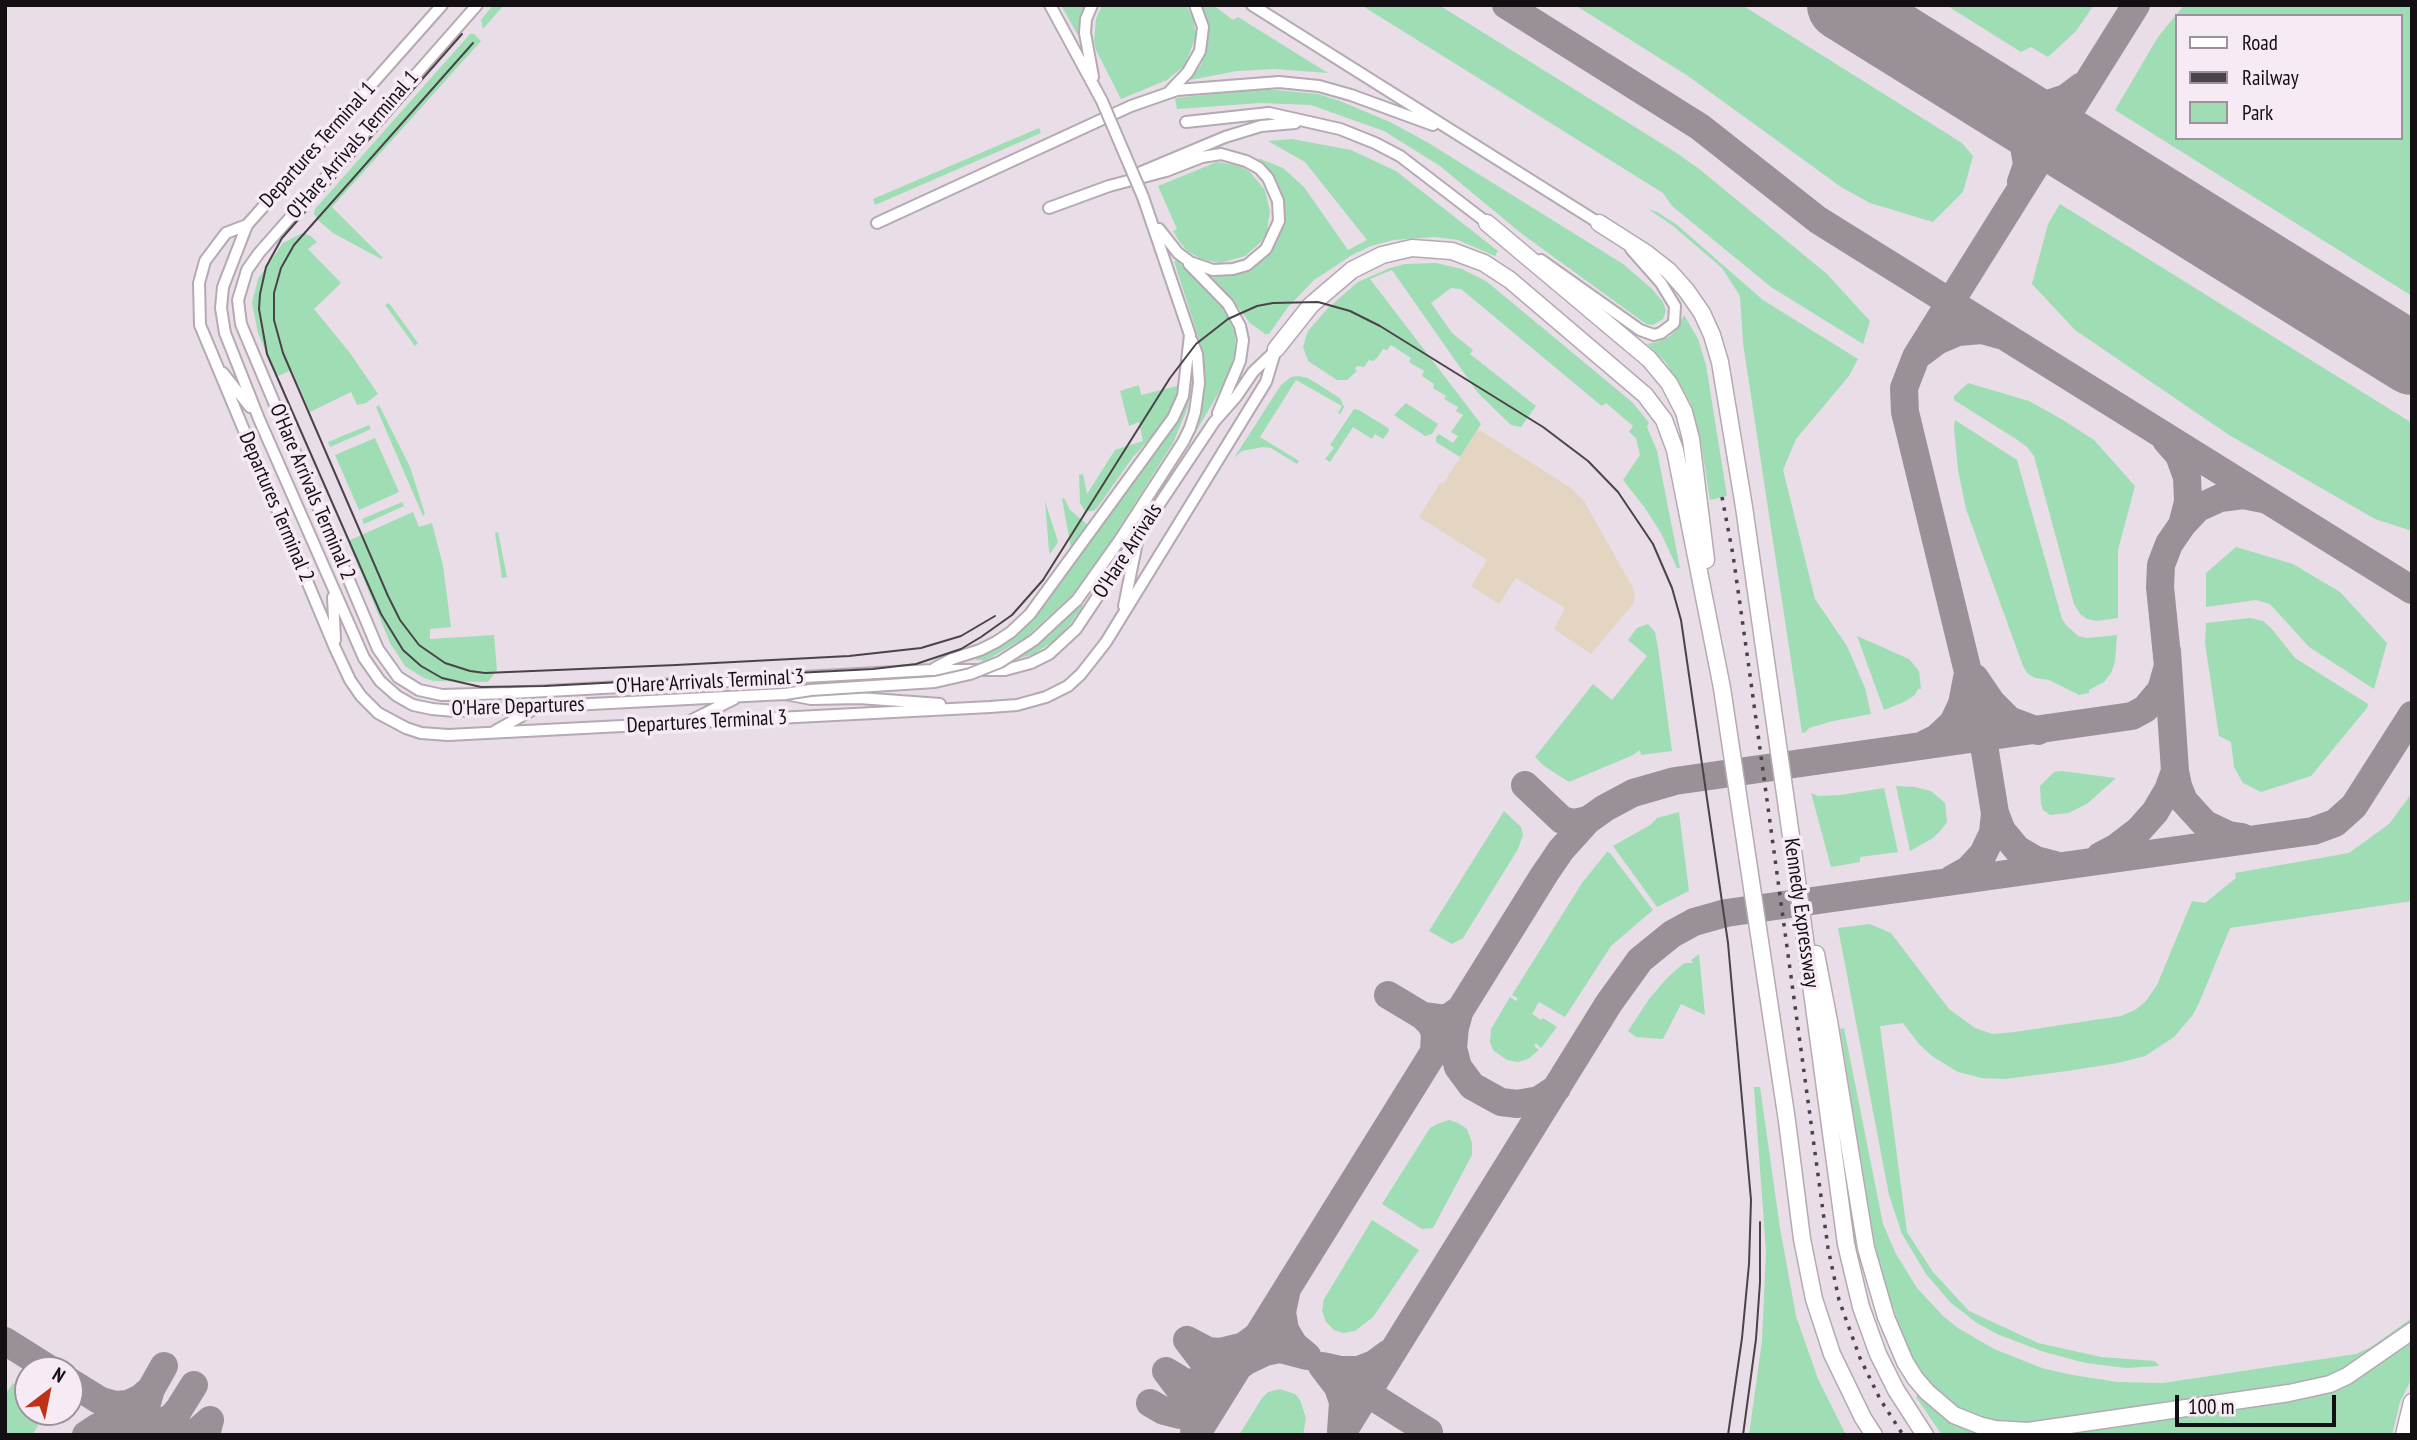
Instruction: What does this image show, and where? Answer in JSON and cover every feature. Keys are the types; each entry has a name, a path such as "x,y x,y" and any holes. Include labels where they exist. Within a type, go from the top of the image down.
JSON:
{"highway":[{"path":"1487,223 1649,359 1677,397 1691,439 1704,529 1712,636"},
{"name":"Kennedy Expressway","path":"1599,223 1646,253 1669,271 1686,290 1702,313 1712,335 1723,375 1791,836 1837,1189 1852,1275 1878,1354 1896,1390 1925,1435"},
{"path":"1276,349 1324,292 1352,270 1382,256 1412,248 1452,251 1498,271 1645,395 1664,420 1675,450 1712,636 1787,1121 1802,1239 1814,1299 1832,1354 1874,1435"},
{"path":"1791,836 1829,1021 1866,1248 1886,1317 1905,1362 1921,1385 1941,1406 1954,1415 1979,1425 2009,1431 2028,1431 2289,1393 2330,1384 2347,1376 2412,1331"},
{"path":"2404,1435 2412,1402"},
{"path":"1863,1418 1867,1435"}],"street":[{"name":"Departures Terminal 1","path":"199,282 205,261 226,233 247,225 442,5"},
{"name":"O'Hare Arrivals Terminal 1","path":"239,291 247,270 266,245 477,5"},
{"path":"785,694 935,682 970,674 1000,662 1034,640 1077,600 1119,541 1190,428 1199,383 1197,355 1151,215 1102,101 1050,5"},
{"path":"1092,5 1086,19 1085,33 1095,87"},
{"path":"1169,92 1188,72 1200,51 1203,27 1195,5"},
{"path":"1186,122 1269,113 1363,137 1401,156 1487,223 1640,330 1654,335 1667,331 1674,323 1676,312 1667,291 1637,255 1599,223 1252,5"},
{"path":"877,223 1130,106 1169,92 1279,82 1319,86 1382,105 1468,141"},
{"path":"1049,208 1225,137 1261,126 1294,122 1340,129"},
{"path":"1097,190 1167,171 1211,155 1233,156 1259,168 1275,192 1279,210 1275,233 1262,253 1247,265 1223,271 1202,267 1178,253"},
{"path":"1151,215 1178,253 1228,304 1240,326 1243,340 1240,361 1214,422"},
{"name":"O'Hare Departures","path":"247,225 223,287 221,308 225,332 259,419 364,658 380,681 397,696 413,705 444,710 785,694 811,699 859,698 990,707"},
{"name":"Departures Terminal 2","path":"199,282 200,326 335,648 361,696 385,717"},
{"name":"O'Hare Arrivals Terminal 2","path":"239,291 241,324 378,649 390,668 406,683"},
{"path":"932,670 996,642 1030,614 1173,418 1183,396 1190,335"},
{"path":"990,707 1035,701 1068,686 1093,661 1266,382 1276,349"},
{"name":"O'Hare Arrivals","path":"932,670 1005,670 1031,663 1049,654 1076,629 1214,422 1276,349"},
{"path":"213,360 259,419"},
{"path":"1123,615 1138,536"},
{"path":"333,591 335,648"},
{"name":"O'Hare Arrivals Terminal 3","path":"406,683 430,694 442,695 932,670"},
{"path":"686,723 738,696"},
{"path":"493,733 538,707"},
{"name":"Departures Terminal 3","path":"385,717 406,728 433,734 990,707"}],"shaded area":[{"path":"1478,429 1571,488 1584,501 1633,588 1633,604 1591,654 1554,629 1565,608 1516,578 1499,604 1471,586 1487,560 1419,517"}],"green space":[{"path":"493,5 504,5 483,29 481,20"},
{"path":"1061,5 1088,5 1081,19 1079,37"},
{"path":"1102,5 1186,5 1193,18 1196,36 1185,65 1167,80 1121,99 1094,41 1096,19"},
{"path":"1200,5 1213,5 1233,20 1238,17 1328,73 1274,69 1237,71 1190,80 1201,65 1208,42 1207,21"},
{"path":"1361,5 1439,5 1672,150 1698,168 1827,274 1870,321 1863,344 1771,287 1672,206 1663,193"},
{"path":"1575,5 1742,5 1962,143 1973,156 1963,192 1933,222 1870,203 1841,187 1688,76"},
{"path":"1946,5 2094,5 2076,31 2048,57 2031,47 2021,52"},
{"path":"2184,5 2412,5 2412,296 2115,110 2158,37 2176,15 2176,140 2403,140 2403,14 2177,14"},
{"path":"470,34 474,34 481,41 332,207 383,258 381,259 333,233 319,221 314,214 315,209"},
{"path":"1264,89 1318,94 1340,101 1390,122 1427,142 1623,264 1663,302 1666,311 1663,319 1653,325 1646,324 1522,234 1440,166 1384,131 1311,105 1260,103 1177,109 1175,98"},
{"path":"1039,128 1041,133 875,205 873,199"},
{"path":"1292,139 1351,150 1396,171 1498,251 1495,256 1458,240 1435,237 1393,240 1371,246 1314,280 1288,307 1269,334 1265,334 1250,323 1211,278 1249,270 1264,259 1276,244 1283,227 1282,194 1277,181 1258,158 1283,168 1304,187 1348,250 1367,240 1305,162 1268,141"},
{"path":"1217,162 1240,166 1250,172 1265,190 1270,211 1267,231 1261,242 1245,256 1220,263 1202,259 1187,251 1173,231 1177,229 1158,186"},
{"path":"2060,204 2412,423 2412,531 2375,519 2229,435 2075,330 2032,284 2048,224"},
{"path":"1648,209 1676,224 1763,300 1858,359 1849,376 1796,439 1783,470 1815,599 1847,646 1865,688 1871,714 1833,721 1809,728 1802,733 1743,343 1740,296 1722,268 1673,226"},
{"path":"302,233 317,242 308,249 341,283 314,309 350,353 378,394 366,403 357,405 351,392 310,412 292,370 276,377 258,333 252,303 258,279 283,243"},
{"path":"1177,260 1227,313 1235,333 1235,352 1230,373 1150,509 1120,554 1118,551 1184,447 1204,386 1202,349 1174,261"},
{"path":"1436,263 1462,269 1486,281 1632,402 1642,414 1649,423 1647,427 1657,451 1680,568 1677,568 1661,533 1645,508 1623,480 1640,455 1636,438 1629,432 1633,426 1606,403 1602,406 1598,403 1461,289 1451,288 1431,303 1452,333 1473,350 1470,354 1536,406 1521,427 1511,425 1478,393 1392,270 1370,279 1481,424 1460,457 1436,442 1436,437 1439,434 1453,443 1458,436 1451,432 1463,415 1456,411 1458,407 1444,399 1446,396 1433,388 1434,384 1422,376 1424,371 1409,362 1411,358 1391,345 1387,350 1383,349 1373,361 1369,360 1364,367 1357,366 1357,371 1347,380 1337,380 1308,361 1303,347 1308,331 1328,308 1358,282 1405,264"},
{"path":"389,303 418,343 415,346 385,305"},
{"path":"1684,315 1698,339 1706,365 1727,496 1710,500 1700,437 1690,402 1666,363 1647,344 1670,336 1678,328"},
{"path":"1291,377 1308,378 1340,398 1344,407 1340,414 1338,413 1342,406 1296,380 1260,437 1299,461 1297,464 1271,448 1263,447 1242,451 1234,458 1281,385"},
{"path":"1968,383 2029,401 2063,420 2094,440 2135,486 2118,550 2118,618 2097,621 2080,614 2074,604 2034,456 2016,439 1954,400 1954,396"},
{"path":"1139,385 1141,395 1181,385 1162,425 1133,457 1097,508 1085,511 1080,503 1079,475 1083,474 1087,494 1115,450 1143,441 1139,422 1129,426 1120,391"},
{"path":"1190,386 1188,407 1173,443 1095,566 1072,595 1026,637 985,661 976,660 977,656 1013,637 1042,609 1176,420"},
{"path":"1406,403 1438,424 1432,434 1425,436 1394,415"},
{"path":"379,405 410,467 425,514 423,516 376,407"},
{"path":"1354,409 1389,431 1383,439 1375,434 1372,439 1353,427 1330,462 1325,459 1334,448 1330,445"},
{"path":"1955,420 2017,460 2062,619 2066,625 2078,636 2087,638 2117,635 2115,662 2111,673 2104,682 2089,690 2089,693 2079,695 2049,680 2035,678 2027,673 2023,666 1966,509 1958,470"},
{"path":"369,425 371,429 330,447 328,442"},
{"path":"375,438 399,492 359,510 335,455"},
{"path":"1064,498 1070,510 1089,526 1071,548 1062,499"},
{"path":"1045,501 1058,542 1050,554 1049,551"},
{"path":"402,502 404,506 364,524 362,519"},
{"path":"413,512 419,527 432,523 443,566 451,627 430,629 430,639 494,635 497,670 488,682 433,681 422,677 405,666 390,643 348,541"},
{"path":"498,532 507,577 502,578 495,533"},
{"path":"2236,547 2293,564 2340,592 2387,643 2374,689 2309,647 2270,604 2256,600 2206,607 2206,573"},
{"path":"1082,604 1061,636 1034,654 1016,659 1049,636"},
{"path":"2250,618 2263,621 2271,628 2295,658 2368,704 2311,776 2261,792 2243,783 2234,767 2231,742 2219,736 2205,643 2206,623"},
{"path":"1648,624 1655,632 1672,751 1641,755 1640,750 1569,782 1535,757 1593,684 1612,700 1647,656 1628,640 1637,628"},
{"path":"1857,636 1909,659 1919,671 1921,689 1904,702 1884,710"},
{"path":"2054,772 2116,778 2088,803 2069,813 2050,815 2043,810 2040,786"},
{"path":"1896,786 1931,791 1945,803 1947,822 1942,829 1933,838 1910,851"},
{"path":"1884,788 1898,852 1860,857 1860,862 1831,867 1811,793 1818,796 1841,795"},
{"path":"2412,793 2412,901 2230,928 2192,1016 2174,1037 2145,1056 2067,1071 2005,1079 1982,1078 1958,1072 1932,1056 1903,1023 1880,1026 1907,1232 1933,1272 1969,1311 2038,1343 2101,1357 2155,1361 2159,1366 2126,1368 2086,1363 2044,1352 1997,1334 1951,1303 1926,1274 1902,1234 1889,1195 1838,928 1870,924 1891,933 1949,1009 1975,1028 1993,1034 2121,1016 2146,1001 2157,985 2192,901 2205,903 2236,878 2235,873 2349,853 2389,824"},
{"path":"1504,811 1521,827 1523,835 1518,849 1463,938 1452,944 1429,931"},
{"path":"1679,812 1689,891 1657,907 1613,846 1650,825 1657,818"},
{"path":"1607,852 1653,910 1611,946 1565,1017 1539,1002 1532,1014 1557,1027 1541,1048 1536,1043 1534,1046 1539,1050 1528,1059 1518,1062 1507,1060 1493,1050 1490,1042 1491,1029 1510,997 1516,1001 1518,998 1512,995 1582,883"},
{"path":"1699,954 1705,1015 1681,1004 1663,1039 1636,1037 1628,1031 1667,978 1684,963 1693,963 1691,960"},
{"path":"1844,1028 1883,1224 1896,1254 1917,1288 1943,1316 1994,1349 2042,1368 2067,1374 2117,1382 2163,1383 2356,1354 2371,1347 2412,1318 2412,1322 2350,1367 2292,1386 2031,1423 2000,1423 1958,1407 1933,1388 1917,1366 1909,1352 1881,1274 1840,1029"},
{"path":"1754,1087 1760,1087 1780,1228 1796,1316 1818,1379 1846,1435 1749,1435 1762,1341 1766,1251"},
{"path":"1449,1120 1467,1129 1472,1143 1472,1155 1433,1228 1422,1229 1382,1204 1430,1128"},
{"path":"1372,1220 1419,1250 1373,1317 1355,1331 1343,1333 1334,1330 1326,1322 1322,1311 1324,1299"},
{"path":"2412,1339 2412,1378 2400,1402 2392,1435 2051,1435 2314,1396 2362,1376"},
{"path":"13,1383 14,1426 38,1426 32,1435 5,1435 5,1395"},
{"path":"1280,1389 1295,1394 1300,1400 1306,1418 1303,1435 1239,1435 1262,1398 1268,1392"},
{"path":"1919,1394 1943,1415 1989,1435 1942,1435 1916,1397"}],"taxiway":[{"path":"1506,5 1700,127 1818,220 2412,590"},
{"path":"1952,879 1968,870 1983,854 1993,833 1995,813 1983,739 1968,672 1905,412 1904,388 1916,357 2136,5"},
{"path":"1993,98 2024,107 2041,106 2066,98 2082,86"},
{"path":"1991,97 2010,115 2023,139 2027,165 2021,182"},
{"path":"1921,353 1937,341 1958,332 1982,330 2000,335"},
{"path":"2166,440 2179,455 2187,477 2188,502 2182,525"},
{"path":"2242,837 2228,835 2205,824 2184,801 2178,786 2160,587 2161,565 2169,544 2198,508 2220,498 2243,495 2263,499"},
{"path":"1196,1435 1544,875 1561,850 1588,820 1633,793 1675,781 2132,716 2145,709 2161,690 2168,666 2167,651"},
{"path":"1923,745 1937,738 1953,723 1962,704 1967,678"},
{"path":"1975,678 1992,703 2009,720 2038,731"},
{"path":"1341,1435 1609,1003 1640,960 1672,934 1694,922 1726,913 2313,831 2335,823 2354,806 2412,715"},
{"path":"2100,856 2138,831 2155,812 2175,771"},
{"path":"1525,785 1562,820 1574,823 1588,820"},
{"path":"1995,813 2002,831 2017,849 2036,860 2055,865"},
{"path":"1388,995 1423,1016"},
{"path":"1434,1051 1435,1033 1423,1016 1446,1019 1461,1009"},
{"path":"1458,1017 1453,1048 1458,1067 1472,1086 1501,1102 1517,1104 1539,1100 1557,1088"},
{"path":"1194,1435 1195,1419 1190,1403 1166,1371 1184,1382 1210,1384 1265,1352 1280,1349 1307,1356 1294,1345 1285,1330 1282,1312 1286,1293"},
{"path":"1214,1401 1212,1377 1187,1340 1208,1351 1220,1352 1244,1346 1256,1337"},
{"path":"5,1341 29,1356"},
{"path":"1341,1432 1343,1402 1338,1387 1322,1366 1358,1370 1374,1364 1389,1353"},
{"path":"151,1389 164,1366"},
{"path":"1351,1383 1429,1432"},
{"path":"179,1409 194,1385"},
{"path":"101,1401 115,1405 128,1404 151,1389 145,1420 153,1433"},
{"path":"84,1391 117,1411"},
{"path":"1150,1403 1164,1411 1180,1415 1194,1413 1209,1406"},
{"path":"86,1435 98,1427 118,1422 151,1426 171,1418 179,1409 173,1422 172,1435"},
{"path":"193,1435 210,1420 206,1435"}],"runway":[{"path":"1843,5 2412,359"}],"tram line":[{"path":"462,34 282,238 266,267 259,309 267,354 381,614 403,650 421,666 442,678 481,687 545,686 873,669 916,664 961,649 1012,615 1043,580 1170,378 1196,344 1228,319 1257,306 1273,303 1318,302 1350,311 1380,326 1543,427 1588,461 1618,492 1653,544 1672,588 1681,620 1728,943 1751,1200 1749,1264 1742,1338 1728,1435"},
{"path":"473,43 294,245 281,268 274,293 274,320 283,353 388,596 400,620 419,645 445,663 485,673 676,665 849,656 921,648 961,636 995,616"},
{"path":"1743,1435 1756,1339 1760,1222"}],"railway":[{"path":"1722,497 1749,668 1828,1248 1839,1300 1860,1358 1880,1399 1903,1435"}]}
